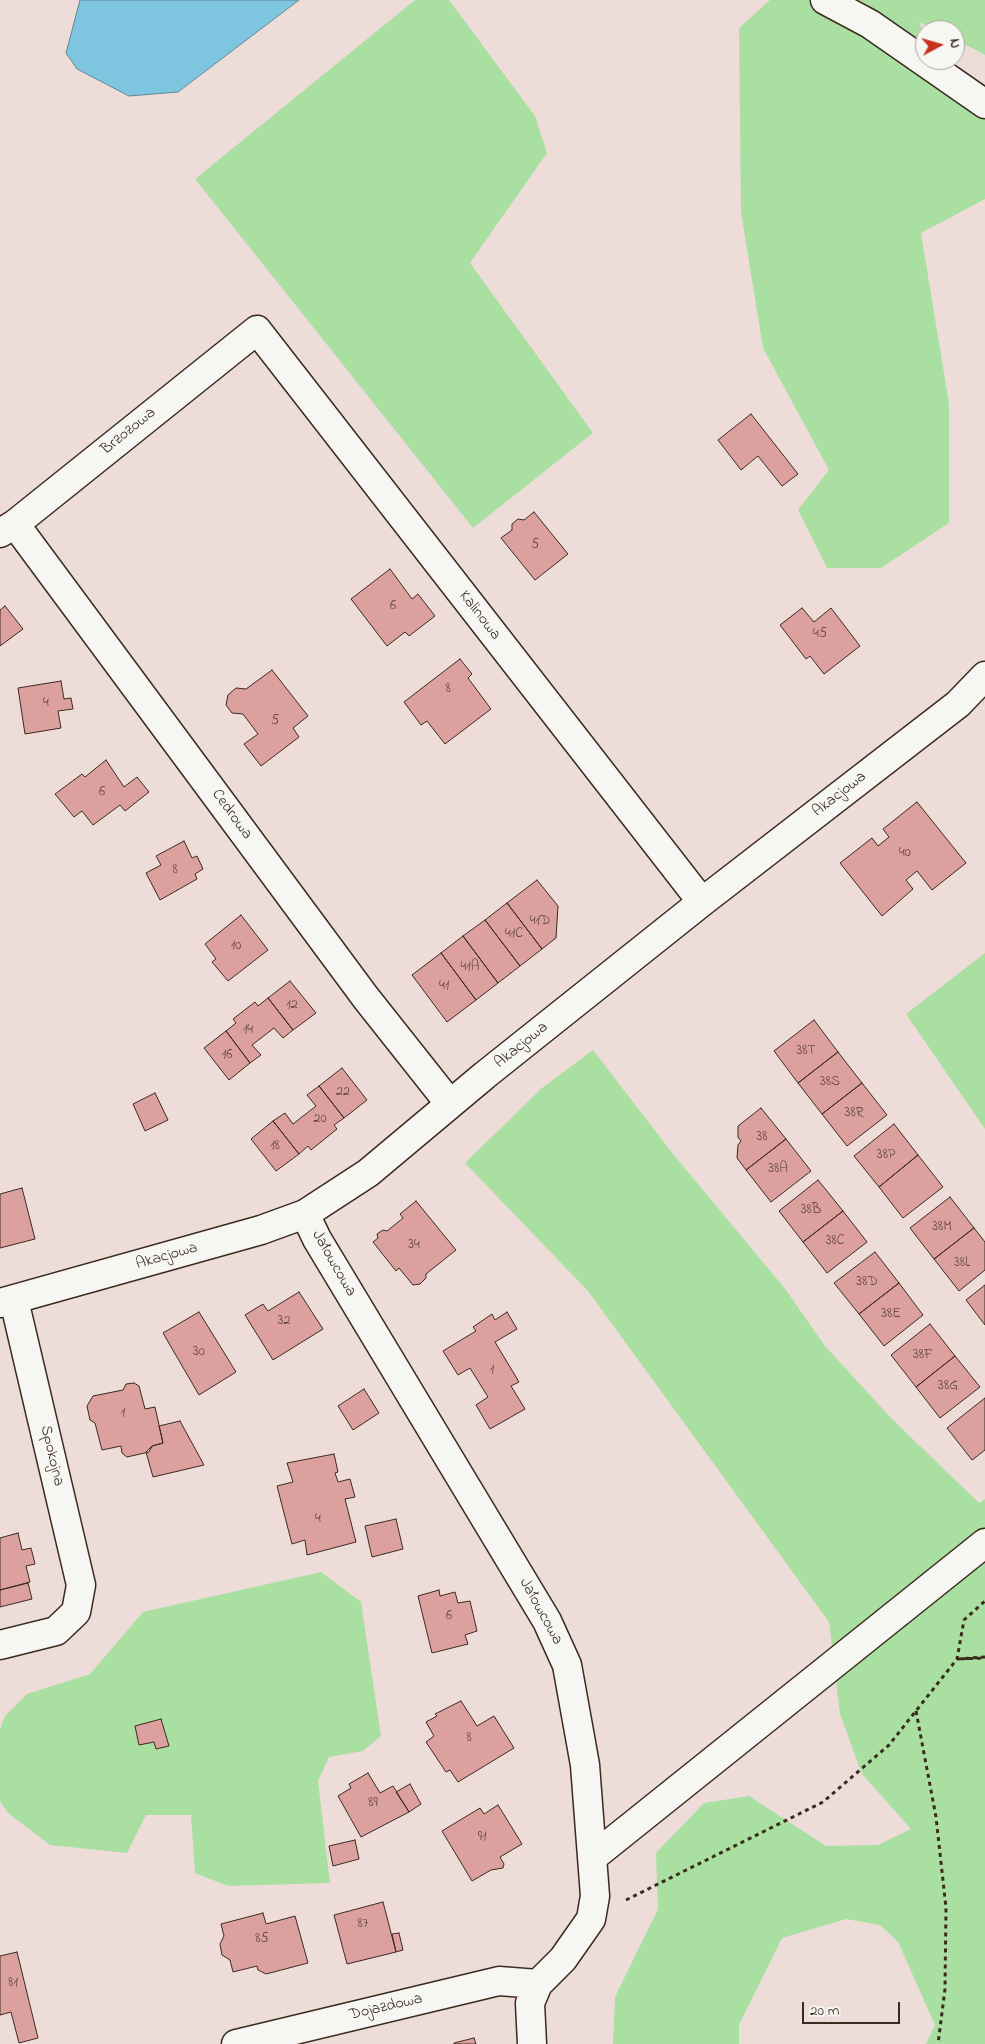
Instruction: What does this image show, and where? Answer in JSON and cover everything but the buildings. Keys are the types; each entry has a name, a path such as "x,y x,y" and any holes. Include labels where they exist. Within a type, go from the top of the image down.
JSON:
{"street":[{"path":"825,0 870,24 985,104"},
{"name":"Brzozowa","path":"8,528 257,330"},
{"name":"Kalinowa","path":"257,330 702,902"},
{"name":"Cedrowa","path":"8,528 360,990 450,1104"},
{"name":"Akacjowa","path":"7,1301 261,1230 305,1214 368,1173 450,1104 702,902 958,704 985,676"},
{"name":"Jałowcowa","path":"305,1214 316,1239 547,1621 567,1665 585,1765 595,1896 591,1919 563,1959 538,1984 530,2003 532,2044"},
{"name":"Spokojna","path":"0,1644 56,1631 76,1612 81,1585 7,1301"},
{"path":"593,1857 985,1543"},
{"name":"Dojazdowa","path":"236,2044 499,1981 538,1984"}],"path":[{"path":"591,1919 642,1891 823,1802 889,1745 957,1659 964,1620 985,1601"},
{"path":"957,1659 985,1657"},
{"path":"916,1711 936,1817 946,1908 945,1989 938,2044"}],"green space":[{"path":"415,0 449,0 535,116 547,153 470,263 593,433 473,528 195,179"},
{"path":"770,0 985,0 985,55 965,44 965,20 915,20 915,70 933,70 950,93 985,118 985,199 921,233 949,404 949,523 881,568 827,568 798,510 829,470 763,348 741,212 739,28"},
{"path":"985,953 985,1129 906,1014"},
{"path":"593,1050 673,1154 786,1290 825,1346 892,1419 979,1503 985,1499 985,2044 926,2044 935,2025 898,1942 880,1925 846,1919 782,1938 739,2025 739,2044 613,2044 615,1997 658,1909 656,1853 704,1803 749,1796 826,1846 878,1845 911,1829 862,1774 840,1714 829,1622 588,1291 465,1163 542,1088"},
{"path":"321,1572 361,1602 381,1736 363,1751 329,1757 318,1781 330,1883 228,1886 195,1873 191,1815 146,1815 127,1853 50,1845 8,1813 0,1801 0,1729 5,1716 27,1694 90,1674 143,1612"}],"water":[{"path":"80,0 299,0 178,92 129,96 77,69 66,53"}]}
